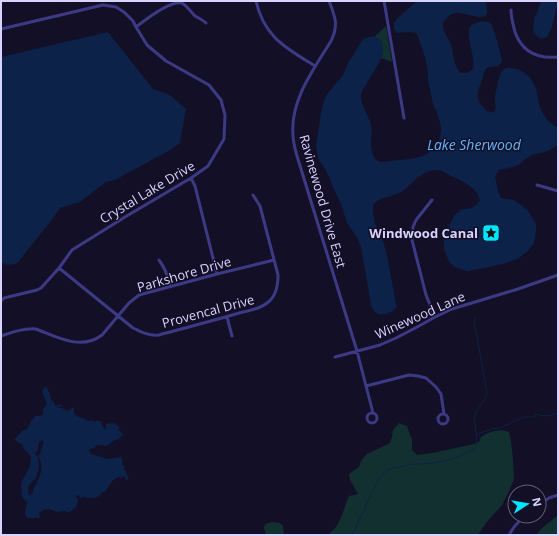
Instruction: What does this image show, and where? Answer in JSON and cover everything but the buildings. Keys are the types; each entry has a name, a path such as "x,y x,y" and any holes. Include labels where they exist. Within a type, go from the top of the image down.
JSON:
{"street":[{"path":"136,27 162,8 177,1 183,3 196,16 206,22"},
{"path":"256,1 263,22 274,38 289,50 315,66"},
{"name":"Ravinewood Drive East","path":"329,1 336,19 335,32 306,81 296,106 293,124 294,143 357,351 373,414"},
{"path":"384,1 404,118"},
{"name":"Crystal Lake Drive","path":"1,29 102,5 116,7 124,12 133,21 147,45 166,61 209,86 220,100 225,115 224,139 208,166 191,178 83,242 72,250 59,268 37,290 2,299"},
{"path":"511,10 512,23 520,44 530,53 543,57 558,57"},
{"path":"191,178 218,274"},
{"path":"537,185 558,191"},
{"name":"Provencal Drive","path":"59,268 133,328 154,335 227,317 260,307 271,300 278,283 278,275 260,206 253,195"},
{"path":"432,200 416,220 413,227 412,240 426,295 436,316"},
{"path":"159,260 166,271 170,286"},
{"name":"Parkshore Drive","path":"1,336 24,329 30,329 73,342 88,342 102,335 129,303 139,295 274,260"},
{"name":"Winewood Lane","path":"335,357 380,345 436,316 463,305 518,289 558,275"},
{"path":"227,317 232,336"},
{"path":"366,386 409,375 426,378 441,394 444,414"},
{"path":"547,500 558,495"},
{"path":"509,535 517,524"}],"green space":[{"path":"386,26 392,62 381,58 383,50 382,45 380,41 374,37"},
{"path":"399,423 407,426 412,439 412,450 417,455 474,444 479,442 481,437 494,431 502,430 509,432 514,479 512,484 507,484 507,495 502,505 486,523 478,535 327,535 332,532 339,523 349,496 358,494 350,480 349,474 359,467 361,461 367,454 390,443 393,430"},
{"path":"558,515 558,535 536,535 542,528"},
{"path":"273,522 280,523 283,526 284,535 266,535 264,528 265,524"}],"water":[{"name":"Lake Sherwood","path":"417,1 486,1 487,13 485,16 478,17 455,13 444,22 443,27 451,44 454,60 458,70 462,73 467,73 473,69 474,64 469,35 470,27 478,22 484,21 491,23 502,61 499,65 489,67 485,71 478,93 481,104 488,111 495,111 495,94 501,73 508,68 521,70 534,83 539,105 543,114 558,128 558,145 548,151 532,155 520,164 513,167 499,170 495,176 501,198 514,200 521,205 528,211 536,224 534,243 527,252 517,259 506,263 466,271 455,267 449,262 444,249 444,237 454,215 461,209 467,209 474,206 480,200 478,194 470,186 442,171 429,171 420,176 403,191 376,202 373,205 375,223 384,244 396,304 396,308 391,312 379,314 374,311 371,306 361,247 356,236 347,223 341,204 325,169 318,158 316,146 321,113 327,94 343,75 349,61 362,41 370,37 380,39 383,49 378,65 361,96 363,106 371,124 371,147 375,159 382,162 415,158 428,153 437,144 440,138 441,130 428,81 428,71 425,57 418,36 416,33 412,32 397,33 394,27 397,19"},
{"path":"541,1 558,1 552,27 547,37 541,39 533,33 534,19"},
{"path":"108,32 153,89 170,95 186,109 180,143 115,180 106,182 80,202 60,208 18,262 15,264 6,265 1,262 1,57"},
{"path":"46,386 55,406 61,405 57,408 62,408 67,411 74,407 75,415 89,421 93,420 94,422 98,420 100,422 101,420 102,426 106,430 106,424 114,423 120,428 118,430 124,435 106,446 97,445 89,450 91,454 108,459 121,457 123,460 122,465 125,466 124,468 129,479 126,480 124,476 121,478 116,478 98,497 81,498 78,495 76,496 78,499 77,506 70,512 56,512 50,509 40,512 39,518 27,518 25,513 27,503 22,497 21,485 29,468 31,458 22,444 14,440 23,430 27,429 35,416 40,416 43,414 43,409 47,404 42,392","holes":["43,440 43,445 38,456 42,467 41,473 33,493 30,495 28,489 29,485 36,478 39,467 38,457 35,454 38,450 39,442"]}],"waterway":[{"path":"352,535 379,478 388,470 413,464 434,463 448,460 468,453 476,447 477,439 475,415 487,393 474,323 475,318"},
{"path":"477,435 491,429 501,428 525,417 534,417 536,414 547,416 558,413"}],"place":[{"name":"Windwood Canal","path":"491,233"}]}
